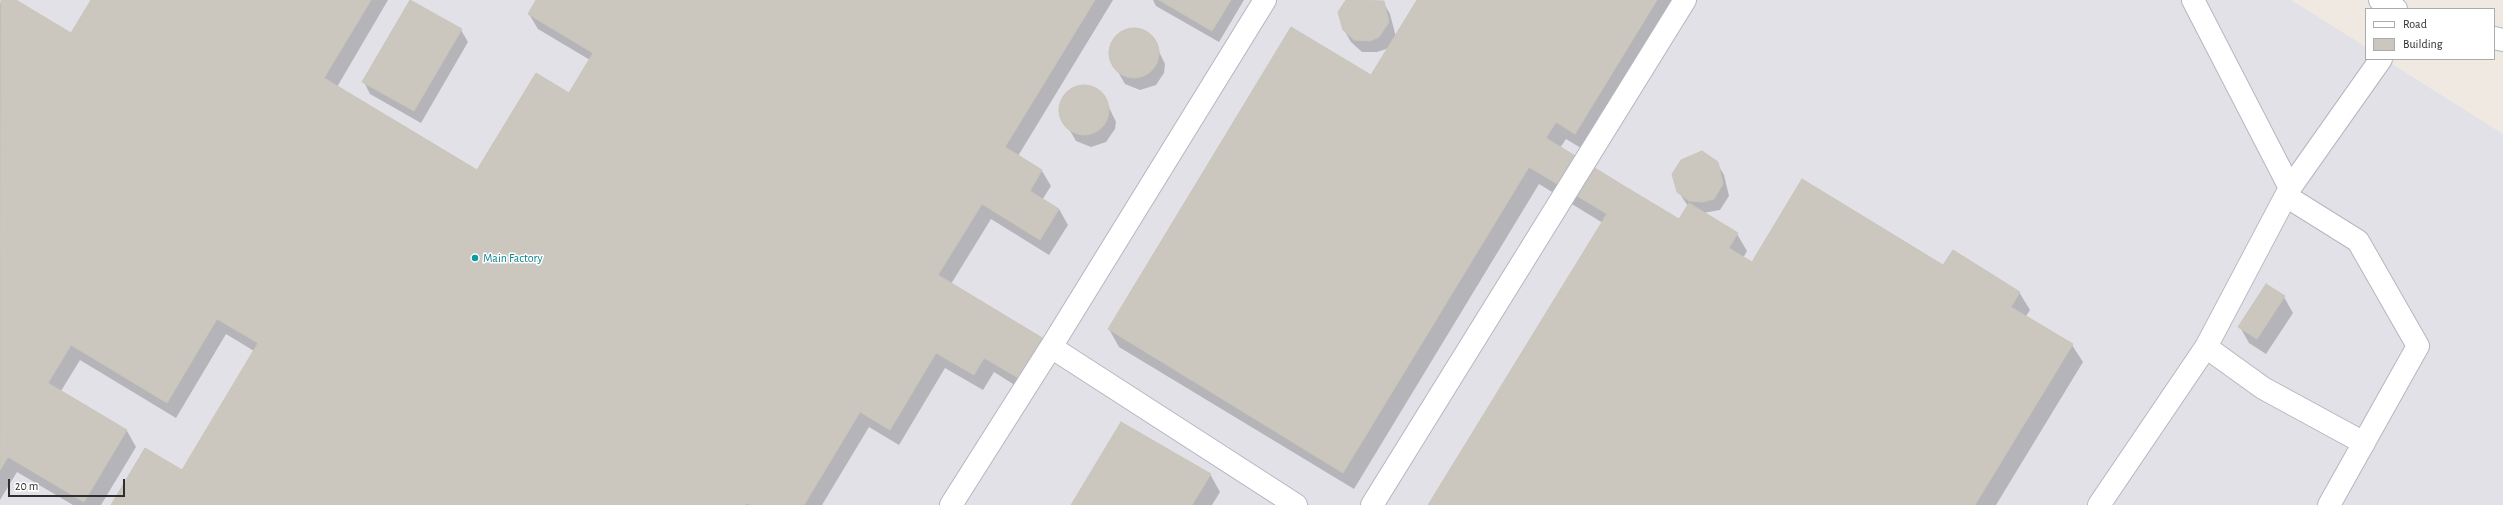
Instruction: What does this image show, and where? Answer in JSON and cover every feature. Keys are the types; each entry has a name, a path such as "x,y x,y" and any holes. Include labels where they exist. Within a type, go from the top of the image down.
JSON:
{"street":[{"path":"951,505 1265,0"},
{"path":"1372,505 1685,0"},
{"path":"2193,0 2288,192 2358,241 2418,346 2329,505"},
{"path":"2380,0 2394,8"},
{"path":"2099,505 2206,347 2288,192 2379,60"},
{"path":"1050,347 1296,505"},
{"path":"2206,347 2263,388 2364,443"}],"shaded area":[{"path":"0,0 2291,0 2365,46 2365,60 2386,60 2503,134 2503,505 0,505"}],"building":[{"name":"Main Factory","path":"1,0 16,0 71,33 91,0 371,0 324,78 477,170 536,73 569,93 593,53 528,14 536,0 1095,0 1005,147 1042,170 1030,191 1059,209 1040,240 982,204 938,275 1044,339 1020,379 984,358 974,375 936,353 890,430 860,412 804,505 750,505 747,503 745,505 111,505 145,448 182,470 258,343 217,319 167,403 71,345 48,383 127,430 84,502 8,457 0,470"},
{"path":"410,0 462,29 414,111 362,82"},
{"path":"1159,0 1231,0 1212,31"},
{"path":"1346,0 1384,1 1389,22 1379,37 1370,41 1354,40 1343,30 1338,12"},
{"path":"1417,0 1657,0 1575,134 1556,122 1546,138 1624,186 1607,214 1529,167 1343,473 1108,329 1291,27 1371,75"},
{"path":"1129,28 1139,28 1152,35 1159,48 1159,58 1152,71 1139,78 1129,78 1120,74 1113,67 1109,58 1109,48 1113,39 1120,32"},
{"path":"1079,85 1089,85 1102,92 1109,105 1109,115 1102,128 1089,135 1079,135 1070,131 1063,124 1059,115 1059,105 1063,96 1070,89"},
{"path":"1702,151 1718,162 1723,184 1714,199 1703,202 1689,201 1677,192 1672,174 1681,160"},
{"path":"1802,179 1943,265 1953,250 2020,292 2011,307 2073,344 1975,505 1428,505 1624,186 1679,219 1689,203 1738,233 1729,248 1752,262"},
{"path":"2266,284 2285,296 2257,339 2238,327"},
{"path":"1121,422 1211,474 1192,505 1071,505"}],"place":[{"name":"Main Factory","path":"475,258"}]}
